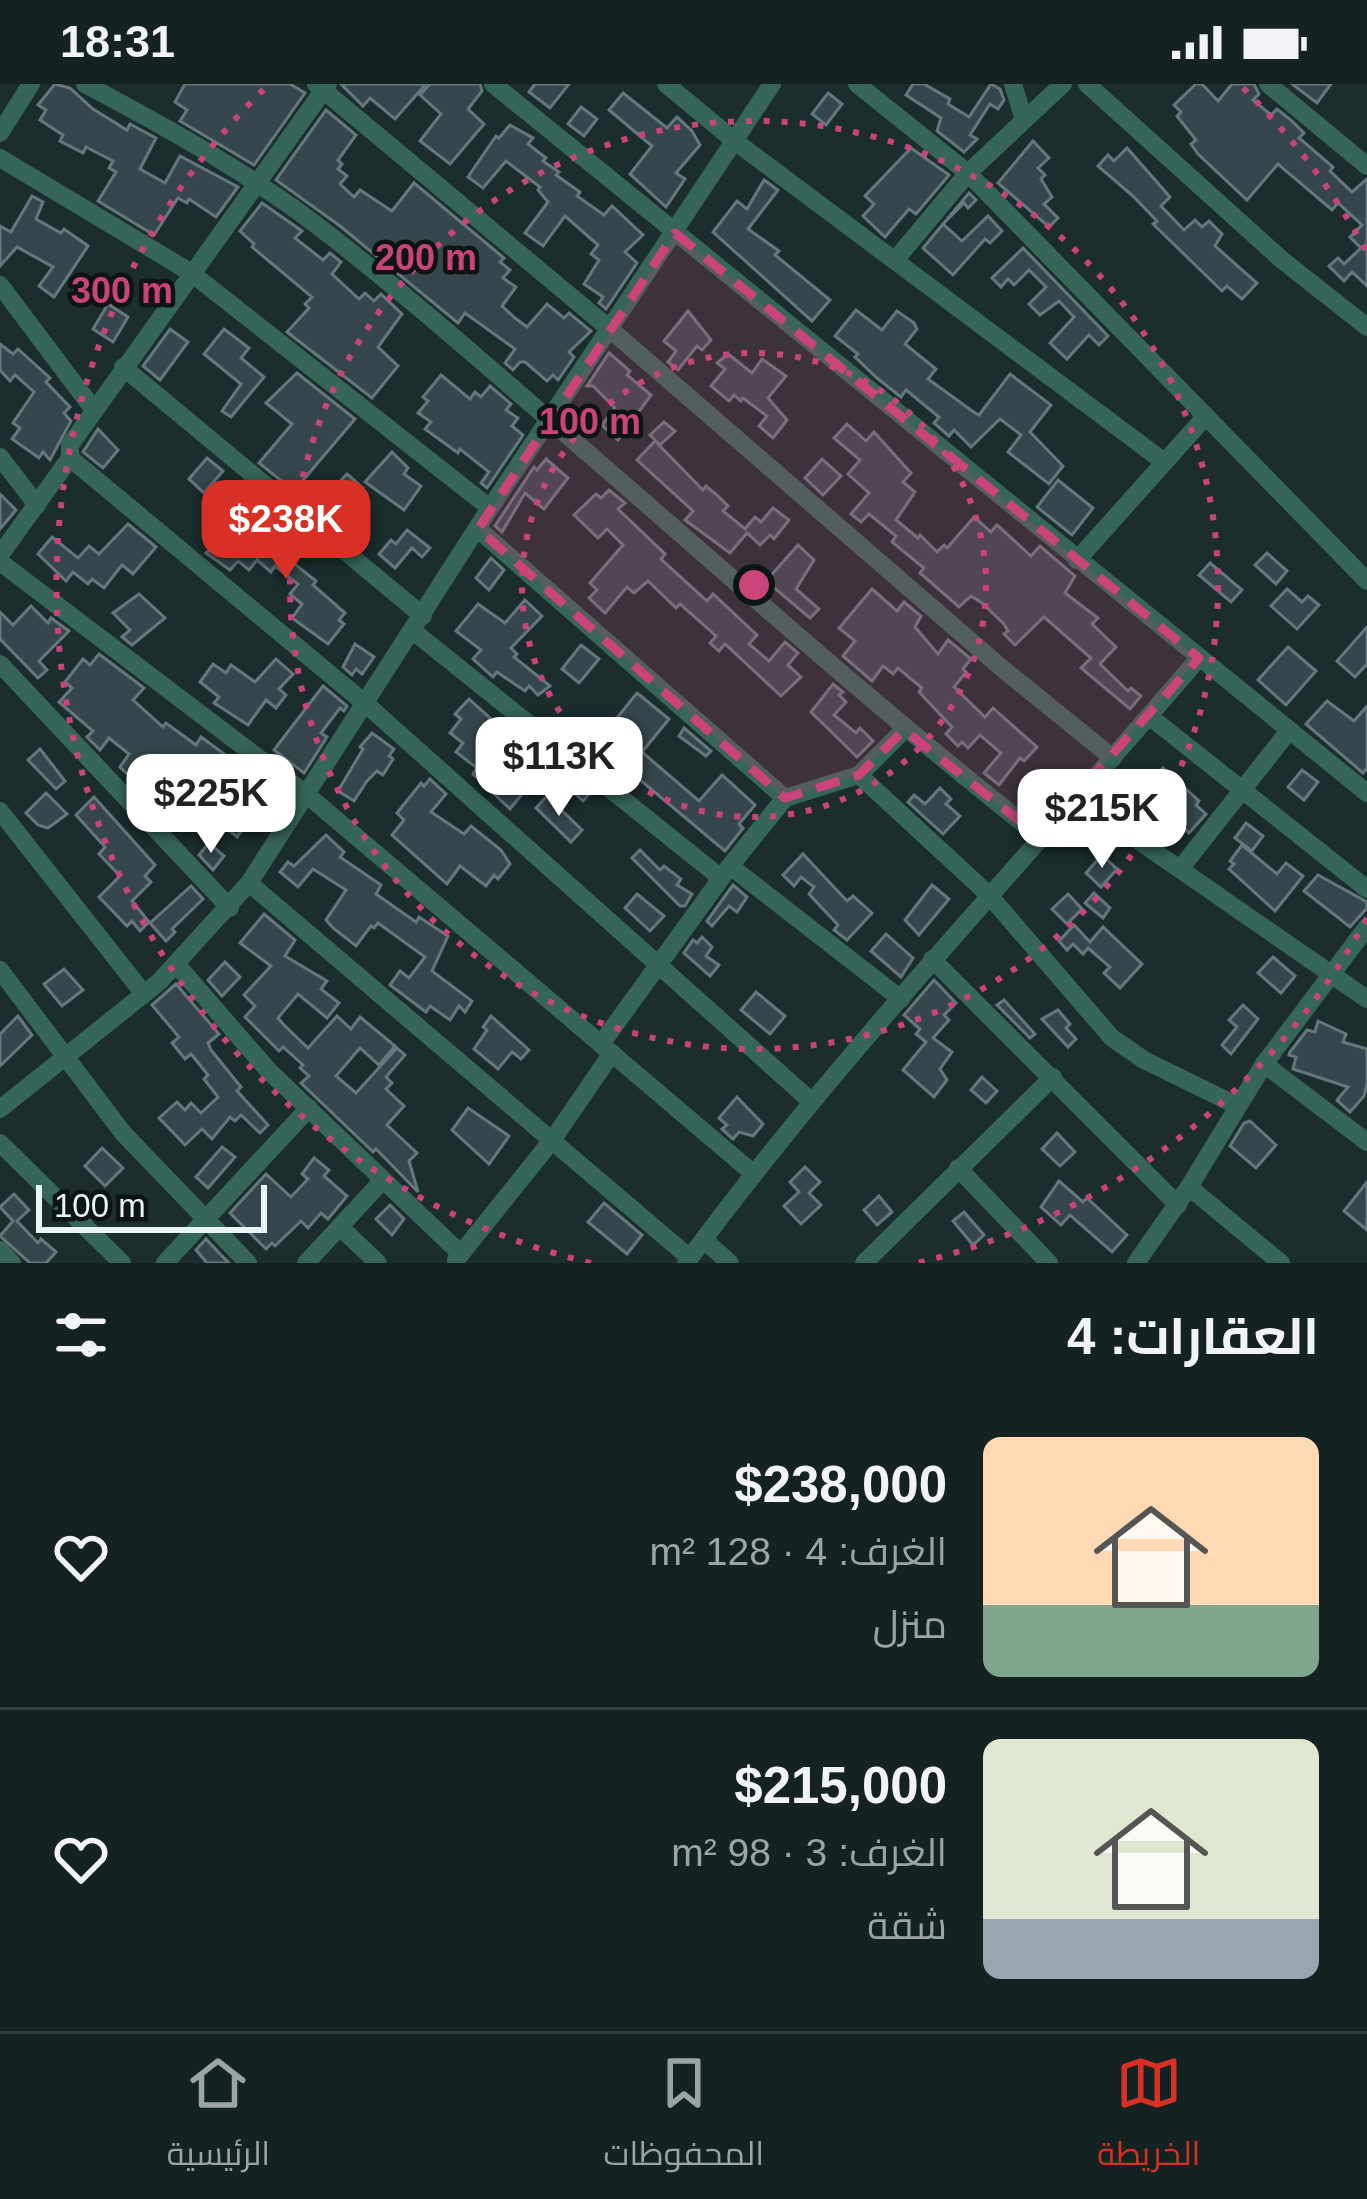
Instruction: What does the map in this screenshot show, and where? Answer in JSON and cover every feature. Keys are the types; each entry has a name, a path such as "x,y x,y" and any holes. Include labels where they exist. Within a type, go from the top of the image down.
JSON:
{"street":[{"path":"0,134 32,84"},
{"path":"85,84 257,184 330,235 904,730 1040,836"},
{"path":"493,84 1367,792"},
{"path":"666,84 736,142 1163,461"},
{"path":"0,1108 144,994 249,883 490,508 772,84"},
{"path":"857,84 968,172 1367,581"},
{"path":"1013,84 1024,120"},
{"path":"896,259 968,172 1063,84"},
{"path":"1087,84 1282,260 1367,326"},
{"path":"1268,84 1367,166"},
{"path":"754,1174 306,794 0,558 70,458 70,445 323,86 1112,758"},
{"path":"0,158 190,272 490,508"},
{"path":"0,285 94,410"},
{"path":"124,367 418,623 726,872 901,999"},
{"path":"1077,560 1206,416"},
{"path":"0,458 37,505"},
{"path":"70,458 367,705 812,1102"},
{"path":"478,529 785,798"},
{"path":"249,883 553,1139 688,1261 932,959 1198,658"},
{"path":"0,664 230,908"},
{"path":"1149,716 1367,889"},
{"path":"177,964 242,1043 457,1258 553,1139 661,966 785,798 859,776 904,730"},
{"path":"1180,869 1288,732"},
{"path":"859,776 988,894 1112,1038 1144,1060 1236,1105"},
{"path":"1077,798 1367,999"},
{"path":"0,811 144,994"},
{"path":"1136,1263 1190,1187 1264,1064 1367,927"},
{"path":"932,959 1178,1205"},
{"path":"0,970 123,1133 248,1263"},
{"path":"1264,1064 1367,1142"},
{"path":"864,1263 1053,1077"},
{"path":"165,1263 309,1108"},
{"path":"0,1143 122,1263"},
{"path":"958,1168 1049,1263"},
{"path":"306,1263 383,1180"},
{"path":"1190,1187 1281,1263"},
{"path":"340,1227 378,1263"},
{"path":"704,1240 730,1263"},
{"path":"0,1250 12,1263"}],"highlighted area":[{"path":"675,233 1199,658 1039,836 904,730 859,775 785,798 478,529"}],"building":[{"path":"55,84 70,88 127,130 130,124 156,138 140,169 165,183 180,156 238,187 216,217 189,199 187,203 178,198 154,235 98,201 116,172 109,168 113,161 60,141 63,135 40,120 46,110 38,105"},
{"path":"185,84 290,84 305,93 254,165 180,121 187,110 175,102"},
{"path":"341,84 426,84 395,119 370,98 363,106"},
{"path":"430,84 480,84 482,91 468,109 484,124 450,164 420,141 441,114 420,95"},
{"path":"535,84 569,84 550,108 529,92"},
{"path":"913,84 924,84 950,99 948,104 969,117 991,84 1000,89 1004,100 998,109 990,104 970,135 977,139 964,152 937,131 941,118 906,95"},
{"path":"1196,84 1202,84 1218,101 1232,84 1254,84 1259,94 1253,100 1271,115 1277,109 1292,121 1304,133 1299,138 1333,167 1330,171 1352,192 1367,179 1367,286 1352,272 1344,281 1329,266 1338,258 1344,264 1361,248 1350,237 1362,225 1338,203 1332,210 1278,164 1247,200 1198,154 1191,144 1196,140 1174,105"},
{"path":"1292,84 1331,84 1317,103"},
{"path":"623,93 667,128 677,117 700,145 676,173 685,179 666,207 630,174 652,146 609,110"},
{"path":"828,93 842,104 826,125 812,114"},
{"path":"581,107 597,119 584,136 568,124"},
{"path":"326,110 356,135 338,160 342,164 338,169 347,176 340,184 354,197 360,190 392,211 414,183 504,258 500,262 510,270 503,278 516,287 502,306 515,318 527,327 547,304 564,318 569,313 591,331 569,352 574,357 558,380 553,375 547,381 525,362 513,370 505,363 515,349 465,313 458,323 276,180"},
{"path":"510,125 533,138 528,144 559,172 556,175 580,192 577,196 604,215 612,206 643,235 625,252 637,263 606,309 599,303 603,297 584,284 599,260 591,254 598,245 565,216 543,246 525,233 548,202 540,187 506,161 483,188 468,177 496,136"},
{"path":"1033,141 1049,158 1038,168 1052,197 1044,204 1058,218 1049,227 998,183"},
{"path":"911,148 949,175 916,214 909,209 885,237 863,216 874,204 865,196"},
{"path":"1127,148 1170,197 1161,206 1184,230 1195,220 1202,227 1209,221 1222,234 1215,246 1257,283 1242,299 1227,286 1222,291 1153,224 1157,221 1133,196 1098,166 1108,155 1114,161"},
{"path":"764,180 778,190 748,229 779,251 775,255 830,300 812,321 713,232 737,201 747,209"},
{"path":"969,193 976,200 968,208 964,203 943,224"},
{"path":"32,196 43,202 36,219 61,233 64,229 88,246 54,297 39,286 53,267 17,247 0,266 0,226 11,232"},
{"path":"262,203 302,231 295,238 323,260 330,253 341,262 332,274 359,299 365,293 374,301 381,294 402,314 378,347 398,366 372,398 287,332 309,308 305,304 312,297 252,247 240,231"},
{"path":"988,216 1002,231 990,243 985,239 953,275 923,248 943,224 962,241"},
{"path":"1023,248 1108,336 1099,345 1089,335 1067,359 1050,343 1074,317 1059,301 1040,315 1029,304 1046,287 1029,270 1014,285 1008,279 1001,287 992,278"},
{"path":"108,304 128,317 113,342 93,329"},
{"path":"856,310 882,330 897,311 914,323 917,329 905,344 936,369 928,379 979,415 1010,374 1051,405 1030,432 1063,466 1049,484 1008,452 1021,435 1000,419 971,447 954,430 949,436 934,423 939,417 906,390 901,397 877,378 835,336"},
{"path":"688,311 711,340 702,350 697,346 678,370 668,362 676,351 664,341"},
{"path":"170,329 188,342 160,380 143,366"},
{"path":"224,329 249,348 241,358 264,377 231,417 222,411 241,384 204,354"},
{"path":"0,344 13,354 18,349 50,378 46,382 70,407 64,413 71,421 50,460 43,452 39,458 12,439 20,428 13,423 34,392 15,375 10,381 0,370"},
{"path":"609,353 651,395 618,440 602,425 615,408 593,386 587,386"},
{"path":"728,354 752,373 762,359 786,376 768,398 787,420 773,438 759,426 767,416 743,398 734,395 729,401 711,386 725,369 717,363"},
{"path":"297,373 355,419 294,491 259,463 292,424 266,403"},
{"path":"441,375 470,399 475,392 481,397 490,386 511,404 506,410 518,418 512,426 523,435 487,488 481,483 489,472 425,429 431,422 418,413 428,401 423,397"},
{"path":"664,422 675,431 660,445 650,435"},
{"path":"847,424 866,441 874,432 911,473 903,482 915,492 896,520 937,552 944,545 947,548 974,517 991,532 997,525 1031,556 1040,546 1075,576 1065,593 1098,618 1092,624 1116,647 1100,664 1128,691 1131,688 1141,696 1130,709 1081,668 1091,658 1044,617 1015,645 1004,634 1008,631 1004,624 982,603 971,596 959,607 920,573 924,568 892,542 896,536 869,514 861,522 851,514 869,493 848,474 860,460 834,438"},
{"path":"98,429 118,450 103,468 83,452"},
{"path":"655,441 703,490 706,486 718,496 728,506 723,511 745,529 755,517 761,522 773,508 789,520 774,539 770,535 760,545 747,533 730,553 685,520 693,511 637,460"},
{"path":"392,452 408,468 404,474 421,486 404,510 365,482"},
{"path":"207,458 223,471 204,493 189,479"},
{"path":"546,459 568,478 544,509 525,493 502,532 495,526 534,467 537,470"},
{"path":"822,459 841,476 823,495 805,478"},
{"path":"347,474 363,488 347,505 340,498 320,513 314,508"},
{"path":"1058,480 1093,508 1072,535 1037,507"},
{"path":"609,490 625,503 618,509 665,554 661,559 707,601 713,594 757,635 749,644 769,661 785,642 798,653 788,665 801,677 781,696 725,644 719,651 710,643 716,636 648,581 634,593 627,587 605,613 589,598 597,590 590,583 623,545 607,529 598,538 574,515 596,494 601,498"},
{"path":"0,494 16,510 0,529"},
{"path":"128,524 156,547 133,574 122,565 104,588 92,579 88,584 73,572 66,581 38,554 52,537 78,558 89,546 99,554"},
{"path":"407,530 430,548 422,557 412,548 395,568 379,554"},
{"path":"225,531 258,558 276,534 294,546 287,558 345,613 339,620 344,624 328,644 292,618 302,604 290,594 298,584 275,566 271,572 257,560 249,570 238,561 230,570 206,553"},
{"path":"798,545 814,560 796,589 819,609 810,618 766,581"},
{"path":"1267,553 1287,571 1276,584 1255,565"},
{"path":"491,558 504,570 489,590 476,578"},
{"path":"1210,563 1242,590 1231,602 1199,575"},
{"path":"872,589 897,611 904,602 921,616 915,627 938,654 948,640 971,659 954,687 985,717 993,708 1037,747 1024,761 1020,758 999,785 984,773 1001,753 980,735 968,748 962,742 958,746 946,734 952,727 919,692 922,688 898,668 893,674 883,666 872,681 843,656 855,641 839,628"},
{"path":"1287,589 1302,602 1308,596 1319,605 1297,629 1271,606"},
{"path":"139,594 165,618 132,645 122,637 130,630 113,613"},
{"path":"525,600 542,616 511,648 517,654 514,657 550,686 538,695 497,672 493,677 473,659 481,650 456,631 478,604 505,623"},
{"path":"31,606 48,623 51,618 69,631 39,661 47,670 38,678 0,639 0,612 13,625"},
{"path":"1367,627 1367,664 1355,677 1337,661"},
{"path":"355,644 374,657 362,674 356,669 352,675 343,667"},
{"path":"581,645 599,659 579,683 562,669"},
{"path":"1288,647 1316,671 1286,705 1258,680"},
{"path":"99,654 144,688 133,700 163,727 166,723 196,745 201,737 272,789 237,837 204,808 198,815 170,791 160,805 152,805 120,767 129,754 109,738 100,750 87,737 93,731 59,702 72,688 65,682 83,659 90,665"},
{"path":"276,659 293,674 279,689 286,695 276,708 266,700 248,725 214,703 219,697 200,682 213,664 226,673 231,665 255,682"},
{"path":"833,684 846,702 834,715 856,733 860,728 873,741 857,757 811,712"},
{"path":"323,686 347,706 344,711 340,708 321,733 327,737 304,773 274,750"},
{"path":"637,693 669,719 642,752 699,801 722,775 755,805 725,851 633,774 637,768 601,742 596,748 578,734 589,721 604,734"},
{"path":"469,699 538,763 524,785 527,788 510,809 473,774 477,768 456,752 463,743 450,733 461,719 455,714"},
{"path":"1327,701 1354,721 1367,706 1367,768 1363,773 1306,724"},
{"path":"684,728 711,751 706,756 679,736"},
{"path":"372,733 394,749 389,756 393,759 383,775 377,771 367,781 354,801 338,791"},
{"path":"40,749 65,781 56,789 28,760"},
{"path":"1163,768 1199,801 1196,805 1206,814 1189,833 1164,812 1157,820 1135,800"},
{"path":"1302,770 1318,782 1304,800 1288,787"},
{"path":"568,773 592,791 583,801 561,781"},
{"path":"430,779 446,794 431,812 464,834 471,826 501,850 510,864 498,879 494,875 486,886 460,866 447,884 392,835 404,820 397,813 421,783 424,786"},
{"path":"940,788 951,799 946,804 960,816 943,834 908,802 914,795 925,804"},
{"path":"46,793 67,814 48,828 26,813"},
{"path":"547,796 582,830 571,842 536,808"},
{"path":"94,797 155,865 145,876 151,882 132,901 149,922 140,931 132,921 127,926 99,897 120,876 99,854 105,847 76,815"},
{"path":"1246,823 1263,836 1252,851 1235,838"},
{"path":"326,835 344,852 340,857 381,885 376,894 416,922 419,917 448,936 432,971 472,1001 465,1012 459,1006 450,1020 430,1006 426,1012 390,985 400,971 409,978 425,957 378,923 356,946 333,928 326,920 346,890 313,869 298,887 280,872 288,862 294,866"},
{"path":"209,843 224,856 213,870 199,855"},
{"path":"1242,845 1277,874 1286,863 1303,876 1275,911 1229,869"},
{"path":"640,850 660,870 664,866 681,879 677,885 692,894 685,906 632,858"},
{"path":"803,854 847,901 853,896 872,913 847,940 834,930 838,925 809,894 814,887 801,877 794,886 783,875"},
{"path":"1102,855 1117,869 1101,887 1086,873"},
{"path":"1318,875 1367,902 1350,927 1304,891"},
{"path":"733,885 747,897 737,912 729,906 712,926 707,921"},
{"path":"932,885 949,899 919,935 905,920"},
{"path":"191,886 203,899 166,941 150,923"},
{"path":"1094,893 1110,908 1103,918 1085,903"},
{"path":"637,894 664,916 650,931 625,908"},
{"path":"1068,894 1082,909 1067,924 1052,909"},
{"path":"264,914 295,940 285,956 327,981 321,989 339,1003 327,1018 298,994 278,1018 284,1025 308,1048 337,1016 351,1029 360,1017 395,1046 379,1065 360,1048 336,1076 356,1093 397,1048 405,1055 386,1077 392,1083 386,1089 404,1106 387,1125 417,1153 409,1161 418,1192 301,1083 309,1076 300,1068 303,1065 283,1047 279,1051 245,1017 255,1006 244,995 271,966 240,943"},
{"path":"1074,925 1090,942 1103,927 1142,964 1120,988 1104,973 1110,967 1088,948 1083,954 1073,944 1067,950 1059,941"},
{"path":"886,934 913,958 901,977 871,951"},
{"path":"702,937 712,947 706,956 719,965 710,976 684,953 693,940 697,943"},
{"path":"1273,957 1295,976 1281,993 1258,973"},
{"path":"225,962 240,977 222,996 208,980"},
{"path":"64,969 83,990 62,1006 44,984"},
{"path":"934,980 956,1003 933,1038 952,1052 940,1069 947,1080 934,1097 903,1070 926,1042 904,1015"},
{"path":"176,984 219,1034 208,1043 241,1087 237,1091 268,1125 260,1133 241,1115 235,1121 230,1117 212,1139 202,1129 185,1145 159,1118 177,1102 185,1110 191,1103 201,1113 218,1097 191,1054 185,1059 172,1043 179,1037 152,1005"},
{"path":"756,992 785,1016 770,1034 741,1010"},
{"path":"1004,1000 1035,1034 1030,1038 997,1005"},
{"path":"1243,1005 1258,1019 1231,1054 1222,1045 1237,1027 1229,1020"},
{"path":"1058,1010 1076,1039 1068,1047 1042,1019"},
{"path":"18,1016 32,1035 0,1066 0,1034"},
{"path":"491,1016 529,1050 521,1059 512,1052 498,1069 474,1049"},
{"path":"1318,1021 1346,1034 1343,1042 1367,1049 1364,1096 1350,1112 1337,1100 1348,1087 1293,1069 1296,1057 1290,1052 1307,1030 1315,1032"},
{"path":"982,1077 997,1091 986,1103 971,1090"},
{"path":"737,1097 763,1124 753,1136 739,1132 733,1139 722,1129 727,1125 719,1118"},
{"path":"468,1108 509,1136 489,1164 452,1130"},
{"path":"1250,1121 1276,1145 1256,1168 1230,1146"},
{"path":"1057,1133 1075,1152 1060,1166 1042,1149"},
{"path":"222,1147 235,1157 208,1188 196,1177"},
{"path":"102,1148 123,1168 105,1186 85,1166"},
{"path":"314,1158 329,1170 324,1176 347,1196 328,1219 321,1213 308,1228 301,1221 266,1249 230,1213 266,1174 291,1197 308,1179 302,1174"},
{"path":"805,1167 820,1182 809,1193 821,1205 801,1224 784,1206 799,1192 790,1182"},
{"path":"1059,1181 1083,1202 1087,1198 1127,1235 1112,1252 1070,1215 1061,1225 1041,1207"},
{"path":"1367,1182 1367,1230 1344,1211"},
{"path":"14,1194 29,1210 17,1221 38,1243 41,1239 56,1252 46,1263 30,1263 0,1236 13,1221 0,1207"},
{"path":"879,1196 892,1212 877,1225 864,1210"},
{"path":"604,1203 642,1235 627,1254 588,1222"},
{"path":"390,1205 404,1219 392,1235 376,1219"},
{"path":"964,1212 984,1235 973,1245 953,1221"},
{"path":"206,1239 229,1263 207,1263 196,1250"}]}
